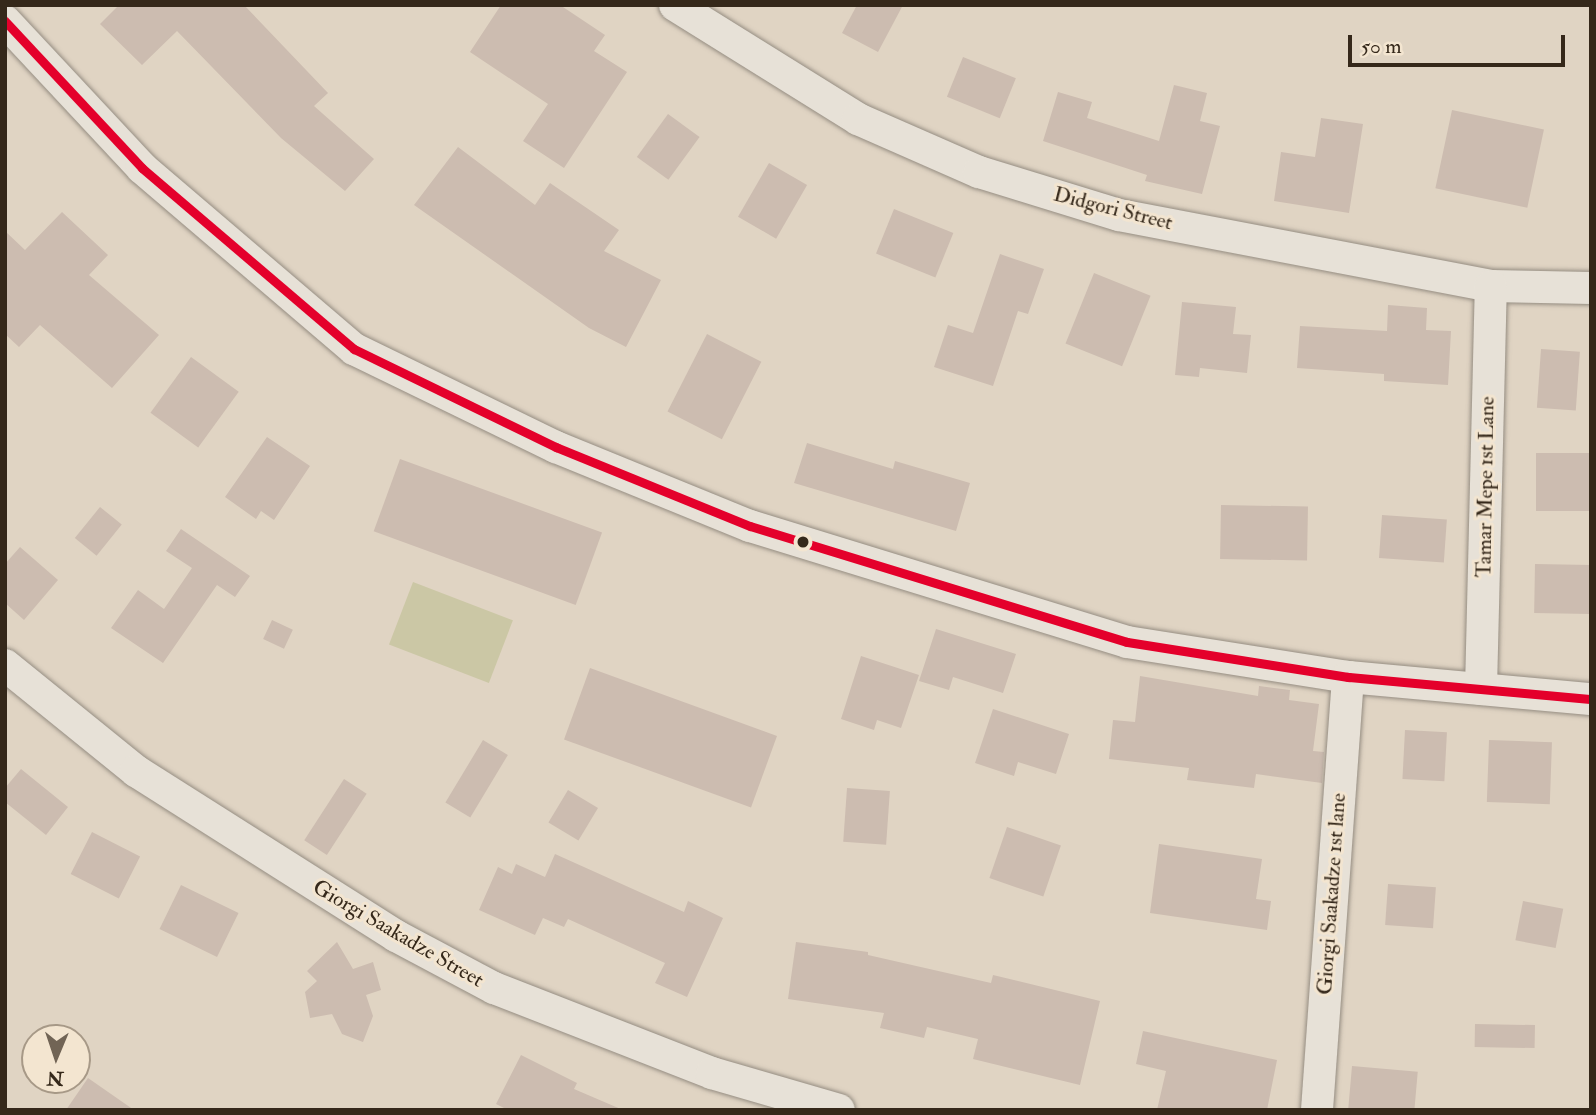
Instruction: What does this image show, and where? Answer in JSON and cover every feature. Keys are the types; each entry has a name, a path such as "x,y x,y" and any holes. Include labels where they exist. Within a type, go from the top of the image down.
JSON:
{"street":[{"name":"Didgori Street","path":"675,5 858,119 979,172 1119,215 1491,286 1591,288"},
{"path":"5,21 142,168 354,349 556,447 750,526 1127,642 1348,677 1591,699"},
{"name":"Tamar Mepe 1st Lane","path":"1481,689 1491,286"},
{"name":"Giorgi Saakadze Street","path":"5,665 136,771 300,878 420,949 494,988 712,1073 839,1110"},
{"name":"Giorgi Saakadze 1st lane","path":"1317,1110 1348,677"}],"shaded area":[{"path":"413,582 513,620 489,683 389,645"}],"building":[{"path":"119,5 244,5 328,93 314,106 374,159 345,191 281,138 177,31 142,65 100,24"},
{"path":"501,5 560,5 605,35 594,51 627,72 564,168 523,141 548,104 470,52"},
{"path":"857,5 903,5 878,52 842,33"},
{"path":"963,57 1016,78 1000,118 947,97"},
{"path":"1174,85 1207,93 1200,121 1220,126 1202,194 1145,181 1147,175 1043,141 1058,92 1092,102 1087,118 1159,141"},
{"path":"1452,110 1544,130 1527,208 1435,188"},
{"path":"668,114 700,137 668,180 637,157"},
{"path":"1321,118 1363,124 1349,213 1274,201 1281,152 1315,157"},
{"path":"458,147 535,205 550,183 619,230 604,251 661,280 626,347 589,328 414,205"},
{"path":"769,163 807,185 776,239 738,217"},
{"path":"894,209 953,233 935,277 876,254"},
{"path":"62,212 108,255 89,275 159,335 112,388 40,325 19,347 5,334 5,231 25,250"},
{"path":"1000,254 1044,269 1028,314 1018,311 993,386 934,367 948,325 973,333"},
{"path":"1094,273 1151,296 1122,366 1066,343"},
{"path":"1182,302 1236,307 1233,334 1251,335 1247,373 1200,368 1199,377 1175,375"},
{"path":"1388,305 1427,308 1426,330 1451,331 1448,385 1384,381 1384,374 1297,368 1300,326 1387,331"},
{"path":"707,334 761,362 722,439 668,412"},
{"path":"1541,349 1580,352 1576,411 1537,408"},
{"path":"191,357 239,392 198,448 150,413"},
{"path":"267,437 310,466 274,520 261,511 256,519 225,497"},
{"path":"807,443 893,469 895,461 970,483 956,531 794,483"},
{"path":"1536,453 1591,453 1591,511 1536,511"},
{"path":"400,459 602,533 576,605 374,531"},
{"path":"1221,505 1308,507 1307,561 1220,559"},
{"path":"100,507 122,525 97,556 75,538"},
{"path":"1382,515 1447,520 1444,562 1379,558"},
{"path":"181,529 250,576 235,597 217,585 163,663 111,628 138,590 164,609 192,568 166,551"},
{"path":"20,547 58,580 24,620 5,603 5,564"},
{"path":"1535,564 1591,565 1590,614 1534,613"},
{"path":"272,620 293,630 284,649 263,639"},
{"path":"936,629 1016,654 1003,693 953,677 949,690 919,681"},
{"path":"861,656 919,675 901,728 877,720 874,730 841,719"},
{"path":"590,668 777,736 751,807 564,739"},
{"path":"1140,676 1258,696 1259,686 1290,690 1289,700 1319,704 1313,751 1324,752 1322,783 1256,774 1254,788 1187,780 1189,768 1109,759 1113,720 1135,722"},
{"path":"993,709 1069,734 1056,774 1018,762 1014,776 975,763"},
{"path":"1405,730 1447,732 1444,781 1402,779"},
{"path":"483,740 508,755 470,818 445,803"},
{"path":"1489,740 1552,742 1550,804 1487,802"},
{"path":"21,769 68,807 46,835 5,802 5,788"},
{"path":"344,779 367,794 327,855 304,840"},
{"path":"847,788 890,791 886,845 843,842"},
{"path":"568,790 598,808 578,841 548,823"},
{"path":"1007,827 1061,846 1043,897 989,878"},
{"path":"92,832 140,857 119,898 71,874"},
{"path":"1159,844 1262,859 1256,899 1271,901 1267,930 1150,913"},
{"path":"555,854 684,912 688,901 723,918 687,997 655,983 665,963 568,919 564,927 543,918 535,935 479,910 498,867 512,874 516,864 545,877"},
{"path":"1388,884 1436,887 1433,928 1385,925"},
{"path":"181,885 239,913 217,957 160,929"},
{"path":"1523,901 1563,909 1556,948 1515,940"},
{"path":"337,942 353,969 373,962 381,990 366,995 373,1016 363,1042 342,1034 332,1014 310,1018 305,992 317,981 307,971"},
{"path":"796,942 868,952 868,955 991,983 993,975 1100,1001 1080,1085 973,1059 978,1039 927,1027 924,1038 880,1028 884,1013 788,999"},
{"path":"1475,1024 1535,1025 1535,1048 1475,1047"},
{"path":"1143,1031 1277,1060 1267,1110 1157,1110 1166,1071 1136,1064"},
{"path":"521,1055 577,1083 574,1089 623,1110 508,1110 496,1104"},
{"path":"1352,1066 1418,1072 1414,1110 1348,1109"},
{"path":"91,1080 134,1110 66,1110 77,1094 91,1094"}],"transit line":[{"path":"5,21 142,168 354,349 556,447 750,526 1127,642 1348,677 1591,699"}]}
